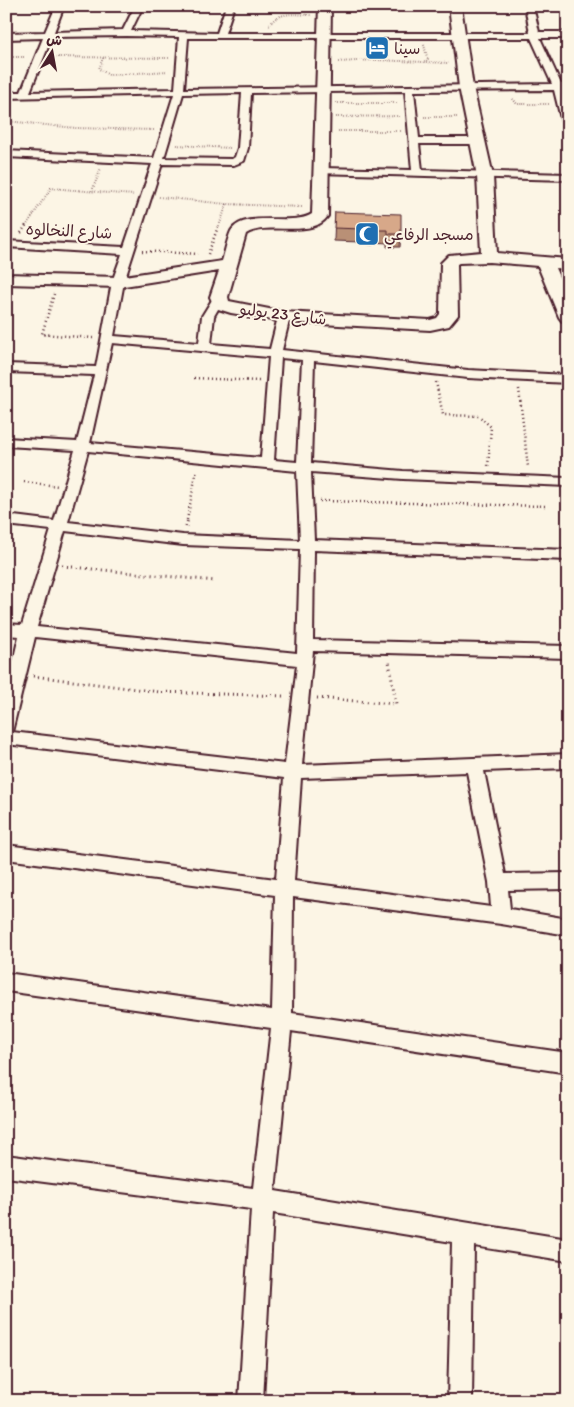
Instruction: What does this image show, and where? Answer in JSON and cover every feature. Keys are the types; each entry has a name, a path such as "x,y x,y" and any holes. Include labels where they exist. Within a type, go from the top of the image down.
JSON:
{"street":[{"path":"24,95 60,6"},
{"path":"126,33 139,6"},
{"path":"220,36 230,6"},
{"path":"455,6 457,34 466,87 484,176 489,257"},
{"path":"530,6 535,36 563,87 562,104 568,127"},
{"path":"321,208 325,11"},
{"path":"6,36 126,33 220,36 568,35"},
{"path":"6,729 28,632 83,446 108,339 118,282 164,144 179,92 184,35"},
{"path":"6,96 246,90 323,110 409,89 563,87"},
{"path":"409,89 415,136 417,173"},
{"path":"6,167 11,154 105,160 228,163 240,159 243,148 246,90"},
{"path":"415,136 477,142"},
{"path":"321,171 484,176 568,176"},
{"name":"شارع 23 يوليو","path":"321,208 320,216 316,220 256,224 244,227 239,232 219,297 221,304 230,308 284,317 430,324 443,322 449,315 449,263 454,258 489,257 568,264"},
{"name":"شارع النخالوه","path":"10,244 129,251"},
{"path":"6,280 118,282 230,261"},
{"path":"544,262 568,317"},
{"path":"205,347 208,316 219,297"},
{"path":"267,463 272,382 284,317"},
{"path":"108,339 276,353 434,371 517,378 568,379"},
{"path":"250,1401 264,1200 282,1020 284,888 305,653 307,545 304,467 308,357"},
{"path":"6,368 101,370"},
{"path":"6,442 83,446 304,467 487,479 568,482"},
{"path":"6,520 183,540 568,555"},
{"path":"6,629 305,653 387,647 568,652"},
{"path":"6,738 293,772 568,761"},
{"path":"474,766 498,882 501,916"},
{"path":"6,852 501,916 568,927"},
{"path":"498,882 568,881"},
{"path":"6,982 282,1020 568,1063"},
{"path":"6,1166 264,1200 568,1250"},
{"path":"460,1401 462,1234"}],"path":[{"path":"265,36 271,20 278,15 325,11"},
{"path":"6,57 103,58 182,64"},
{"path":"103,58 99,69 109,75 182,64"},
{"path":"325,61 374,60 421,63 428,61"},
{"path":"512,87 510,96 517,104 562,104"},
{"path":"323,110 411,103"},
{"path":"323,110 413,116 472,117"},
{"path":"323,110 415,136"},
{"path":"6,121 76,128 168,131"},
{"path":"164,144 243,148"},
{"path":"10,244 51,188 92,191 105,160"},
{"path":"230,261 208,255 227,204 321,208"},
{"path":"129,251 198,254"},
{"path":"58,281 42,334 108,339"},
{"path":"434,371 443,415 479,416 491,428 487,479"},
{"path":"194,378 272,382"},
{"path":"517,378 530,480"},
{"path":"183,540 200,456"},
{"path":"24,482 71,488"},
{"path":"306,501 547,506"},
{"path":"48,565 216,581"},
{"path":"17,674 160,692 302,697 396,704 387,647"}],"building":[{"path":"335,212 401,214 401,234 388,234 388,230 361,232 361,229 334,228"}],"place":[{"name":"سينا","path":"377,48"},
{"name":"مسجد الرفاعي","path":"367,234"}]}
